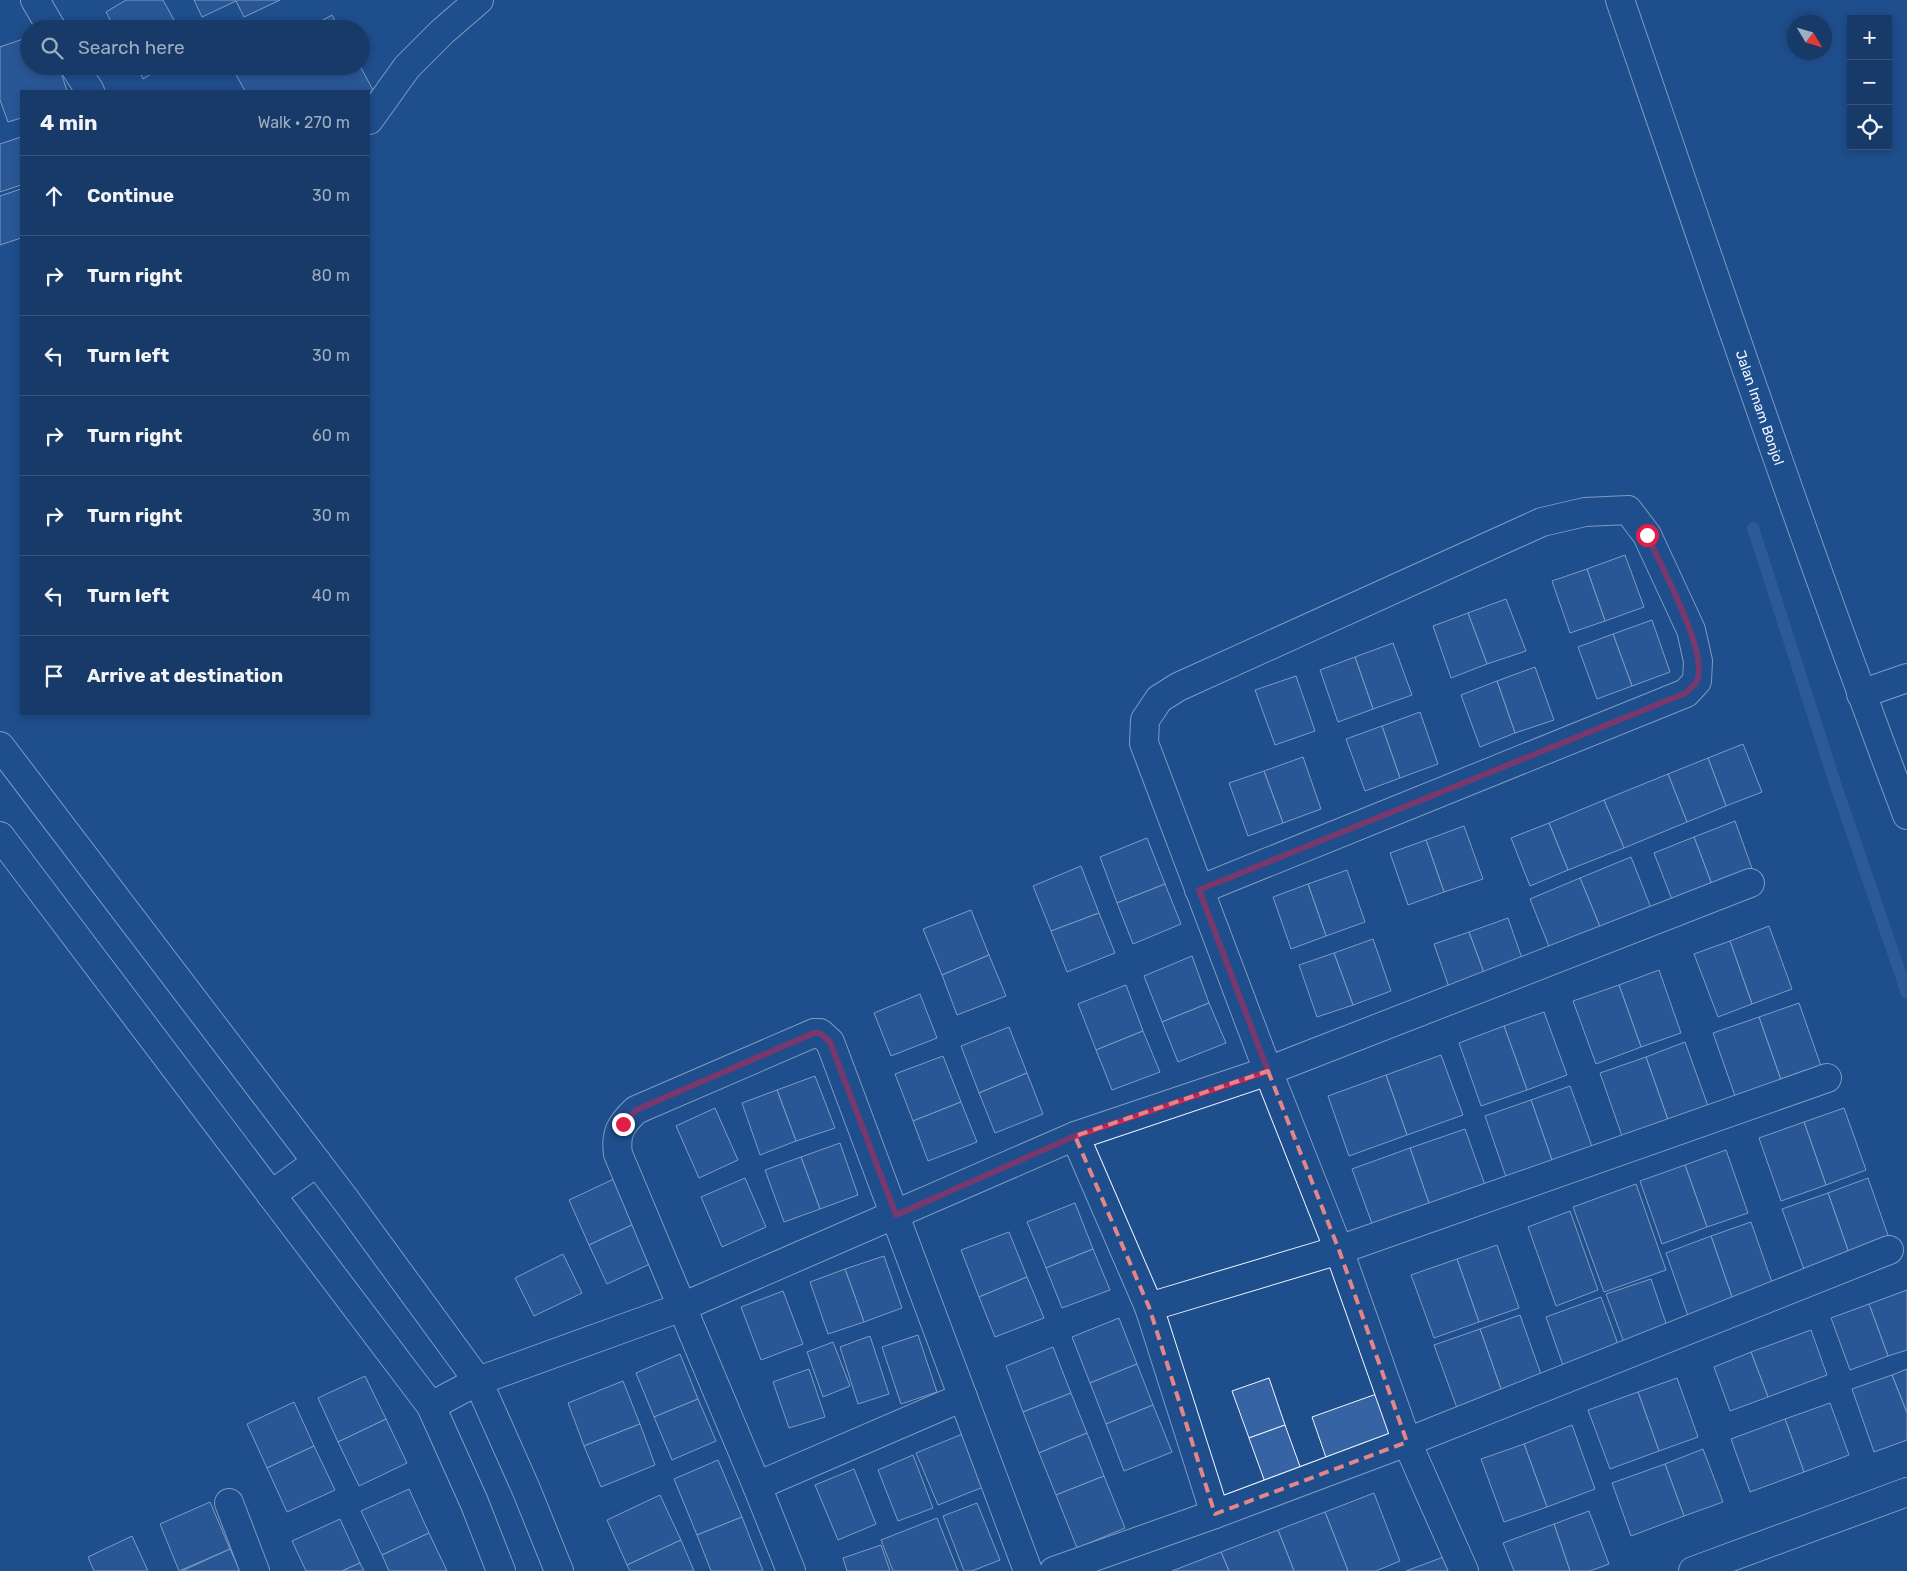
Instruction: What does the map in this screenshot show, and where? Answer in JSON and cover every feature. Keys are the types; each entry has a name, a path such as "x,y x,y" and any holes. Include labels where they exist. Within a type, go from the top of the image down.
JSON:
{"street":[{"path":"35,0 47,20"},
{"path":"370,119 407,67 479,0"},
{"name":"Jalan Imam Bonjol","path":"1620,0 1758,405 1861,694 1907,815"},
{"path":"80,75 89,90"},
{"path":"1199,890 1686,693 1697,681 1698,662 1691,630 1647,535 1628,510 1586,512 1542,522 1178,687 1159,699 1145,720 1144,743 1199,890 1339,1250 1408,1442 1464,1571"},
{"path":"1861,694 1907,678"},
{"path":"0,746 317,1162 478,1381 526,1489 559,1571"},
{"path":"0,836 431,1406 474,1502 501,1571"},
{"path":"431,1406 478,1381 682,1307 1075,1136 1268,1071 1750,883"},
{"path":"790,1571 757,1486 618,1154 616,1141 623,1124 636,1110 814,1033 820,1033 830,1042 1028,1571"},
{"path":"1149,1307 1339,1250 1827,1078"},
{"path":"1075,1136 1149,1307 1215,1514"},
{"path":"271,1195 317,1162"},
{"path":"1054,1571 1215,1514 1408,1442 1888,1250"},
{"path":"757,1486 963,1397"},
{"path":"1693,1571 1907,1492"},
{"path":"229,1503 256,1571"}],"highlighted area":[{"path":"1268,1071 1339,1250 1407,1442 1215,1514 1149,1307 1075,1136"}],"building":[{"path":"126,0 163,0 174,20 110,20 106,12"},
{"path":"194,0 280,0 244,17 236,1 202,17"},
{"path":"332,15 334,20 323,20"},
{"path":"20,40 20,75 62,75 67,90 20,90 20,118 8,122 0,100 0,47"},
{"path":"141,75 150,75 143,79"},
{"path":"236,75 365,75 374,92 370,94 370,90 244,90"},
{"path":"20,137 20,185 0,192 0,144"},
{"path":"20,189 20,238 0,245 0,196"},
{"path":"1625,555 1644,607 1605,621 1587,569"},
{"path":"1587,569 1605,621 1570,633 1552,581"},
{"path":"1506,599 1526,651 1487,664 1468,613"},
{"path":"1468,613 1487,664 1451,678 1433,626"},
{"path":"1652,620 1670,672 1632,686 1613,634"},
{"path":"1613,634 1632,686 1597,699 1578,647"},
{"path":"1393,643 1412,695 1373,709 1355,657"},
{"path":"1355,657 1373,709 1338,722 1320,670"},
{"path":"1535,667 1554,720 1515,733 1497,681"},
{"path":"1296,676 1315,731 1275,745 1255,690"},
{"path":"1497,681 1515,733 1480,747 1461,695"},
{"path":"1420,712 1438,764 1400,778 1382,726"},
{"path":"1382,726 1400,778 1365,791 1346,739"},
{"path":"1743,744 1762,792 1726,806 1708,758"},
{"path":"1303,757 1321,809 1283,823 1264,771"},
{"path":"1708,758 1726,806 1687,822 1668,774"},
{"path":"1264,771 1283,823 1248,836 1229,783"},
{"path":"1668,774 1687,822 1624,848 1604,800"},
{"path":"1604,800 1624,848 1568,870 1549,823"},
{"path":"1735,821 1754,874 1714,890 1694,837"},
{"path":"1549,823 1568,870 1530,886 1511,838"},
{"path":"1464,826 1483,879 1444,892 1426,840"},
{"path":"1694,837 1714,890 1674,905 1654,853"},
{"path":"1147,838 1165,884 1117,903 1100,857"},
{"path":"1426,840 1444,892 1408,905 1390,853"},
{"path":"1631,857 1653,913 1603,934 1580,878"},
{"path":"1081,866 1099,913 1051,931 1033,886"},
{"path":"1347,870 1365,922 1326,936 1308,884"},
{"path":"1580,878 1603,934 1552,954 1530,899"},
{"path":"1165,884 1181,924 1133,944 1117,903"},
{"path":"1308,884 1326,936 1291,949 1273,897"},
{"path":"971,910 989,955 942,975 923,929"},
{"path":"1099,913 1115,953 1067,972 1051,931"},
{"path":"1508,918 1526,970 1488,984 1469,932"},
{"path":"1769,926 1792,989 1752,1004 1730,941"},
{"path":"1469,932 1488,984 1452,996 1434,944"},
{"path":"1373,939 1391,991 1353,1005 1334,953"},
{"path":"1730,941 1752,1004 1718,1017 1694,954"},
{"path":"1334,953 1353,1005 1317,1017 1299,965"},
{"path":"989,955 1006,996 957,1015 942,975"},
{"path":"1192,956 1209,1003 1162,1022 1144,976"},
{"path":"1659,970 1681,1033 1641,1047 1619,985"},
{"path":"1126,985 1143,1031 1096,1050 1078,1004"},
{"path":"1619,985 1641,1047 1596,1064 1573,1001"},
{"path":"920,994 937,1038 891,1056 874,1013"},
{"path":"1209,1003 1226,1043 1178,1062 1162,1022"},
{"path":"1799,1003 1821,1066 1781,1080 1759,1017"},
{"path":"1544,1012 1567,1075 1527,1090 1504,1026"},
{"path":"1759,1017 1781,1080 1735,1096 1713,1033"},
{"path":"1504,1026 1527,1090 1481,1106 1459,1043"},
{"path":"1009,1027 1027,1073 979,1093 961,1046"},
{"path":"1143,1031 1160,1072 1112,1090 1096,1050"},
{"path":"1685,1042 1708,1106 1668,1120 1646,1057"},
{"path":"1441,1055 1463,1115 1407,1135 1386,1075"},
{"path":"943,1056 961,1102 913,1121 895,1074"},
{"path":"1646,1057 1668,1120 1622,1136 1600,1073"},
{"path":"1027,1073 1043,1114 995,1133 979,1093"},
{"path":"1386,1075 1407,1135 1349,1156 1328,1096"},
{"path":"815,1076 835,1128 796,1141 777,1090"},
{"path":"1570,1086 1593,1149 1553,1163 1531,1100"},
{"path":"777,1090 796,1141 760,1155 742,1103"},
{"path":"1531,1100 1553,1163 1507,1180 1485,1116"},
{"path":"961,1102 977,1142 928,1161 913,1121"},
{"path":"715,1108 738,1160 699,1178 676,1126"},
{"path":"1844,1108 1866,1170 1826,1185 1804,1122"},
{"path":"1804,1122 1826,1185 1781,1201 1759,1138"},
{"path":"1465,1129 1486,1188 1431,1209 1410,1148"},
{"path":"840,1143 858,1195 820,1209 801,1157"},
{"path":"1410,1148 1431,1209 1374,1229 1352,1169"},
{"path":"1726,1150 1748,1213 1707,1227 1685,1165"},
{"path":"801,1157 820,1209 784,1222 765,1170"},
{"path":"1685,1165 1707,1227 1662,1244 1640,1181"},
{"path":"616,1178 636,1223 589,1245 569,1200"},
{"path":"745,1178 766,1227 722,1247 701,1197"},
{"path":"1868,1178 1890,1241 1850,1256 1828,1193"},
{"path":"1636,1184 1666,1270 1604,1292 1573,1207"},
{"path":"1828,1193 1850,1256 1805,1272 1782,1209"},
{"path":"1075,1203 1093,1249 1046,1268 1027,1222"},
{"path":"1570,1211 1598,1290 1556,1306 1528,1227"},
{"path":"1751,1222 1773,1285 1733,1300 1711,1236"},
{"path":"636,1223 654,1262 607,1284 589,1245"},
{"path":"1009,1232 1027,1277 979,1297 961,1250"},
{"path":"1711,1236 1733,1300 1688,1316 1666,1253"},
{"path":"1497,1245 1519,1308 1479,1322 1457,1259"},
{"path":"1093,1249 1110,1290 1062,1308 1046,1268"},
{"path":"563,1254 582,1293 534,1316 515,1278"},
{"path":"884,1256 902,1308 864,1322 845,1269"},
{"path":"1457,1259 1479,1322 1434,1338 1411,1275"},
{"path":"845,1269 864,1322 828,1334 810,1282"},
{"path":"1027,1277 1044,1318 995,1337 979,1297"},
{"path":"1651,1279 1669,1332 1626,1348 1606,1294"},
{"path":"1907,1290 1907,1350 1888,1356 1869,1304"},
{"path":"783,1291 803,1344 761,1360 741,1307"},
{"path":"1601,1297 1620,1350 1565,1371 1546,1317"},
{"path":"1869,1304 1888,1356 1850,1370 1831,1318"},
{"path":"1520,1315 1542,1377 1502,1392 1480,1329"},
{"path":"1119,1318 1137,1364 1090,1383 1072,1337"},
{"path":"1480,1329 1502,1392 1457,1408 1434,1345"},
{"path":"1811,1330 1827,1375 1768,1397 1751,1352"},
{"path":"918,1335 937,1392 901,1404 882,1347"},
{"path":"870,1336 889,1394 858,1404 840,1347"},
{"path":"833,1342 850,1386 823,1397 807,1352"},
{"path":"1053,1347 1071,1393 1023,1412 1006,1366"},
{"path":"1751,1352 1768,1397 1730,1411 1714,1367"},
{"path":"680,1354 698,1399 654,1417 636,1373"},
{"path":"1137,1364 1153,1405 1106,1424 1090,1383"},
{"path":"809,1369 825,1417 789,1428 773,1382"},
{"path":"1907,1369 1907,1413 1892,1375"},
{"path":"1892,1375 1907,1413 1907,1440 1874,1452 1852,1389"},
{"path":"365,1376 386,1419 338,1442 318,1398"},
{"path":"1269,1378 1285,1425 1249,1438 1232,1391"},
{"path":"1677,1378 1698,1437 1659,1451 1638,1392"},
{"path":"623,1381 640,1424 584,1446 568,1403"},
{"path":"1382,1392 1401,1444 1330,1469 1312,1417"},
{"path":"1638,1392 1659,1451 1610,1469 1588,1410"},
{"path":"1071,1393 1087,1433 1039,1453 1023,1412"},
{"path":"698,1399 716,1441 672,1460 654,1417"},
{"path":"294,1402 314,1446 267,1468 247,1424"},
{"path":"1830,1403 1849,1455 1804,1472 1785,1419"},
{"path":"1153,1405 1172,1452 1124,1471 1106,1424"},
{"path":"386,1419 407,1463 359,1486 338,1442"},
{"path":"1785,1419 1804,1472 1750,1492 1731,1439"},
{"path":"640,1424 655,1465 601,1487 584,1446"},
{"path":"1285,1425 1302,1472 1266,1485 1249,1438"},
{"path":"1572,1425 1595,1489 1547,1507 1524,1444"},
{"path":"970,1431 991,1484 938,1505 916,1453"},
{"path":"1087,1433 1104,1476 1056,1495 1039,1453"},
{"path":"1524,1444 1547,1507 1504,1522 1481,1459"},
{"path":"314,1446 335,1490 287,1512 267,1468"},
{"path":"1703,1449 1723,1502 1684,1516 1665,1464"},
{"path":"913,1455 933,1508 898,1521 878,1470"},
{"path":"718,1460 742,1517 697,1535 674,1479"},
{"path":"1665,1464 1684,1516 1631,1536 1612,1483"},
{"path":"854,1469 876,1524 838,1540 815,1485"},
{"path":"1104,1476 1125,1528 1077,1548 1056,1495"},
{"path":"409,1489 429,1533 382,1555 361,1511"},
{"path":"1374,1493 1400,1561 1376,1571 1348,1571 1325,1512"},
{"path":"660,1495 681,1540 627,1565 607,1520"},
{"path":"210,1502 230,1549 179,1571 160,1524"},
{"path":"977,1503 1000,1560 972,1571 964,1571 943,1516"},
{"path":"1589,1511 1609,1564 1590,1571 1570,1571 1554,1524"},
{"path":"1325,1512 1348,1571 1294,1571 1278,1530"},
{"path":"742,1517 763,1571 711,1571 697,1535"},
{"path":"937,1518 958,1571 893,1571 881,1540"},
{"path":"340,1519 360,1563 342,1571 306,1571 292,1541"},
{"path":"1554,1524 1570,1571 1514,1571 1503,1543"},
{"path":"1278,1530 1294,1571 1229,1571 1221,1552"},
{"path":"429,1533 447,1571 389,1571 382,1555"},
{"path":"132,1536 148,1571 94,1571 88,1557"},
{"path":"681,1540 694,1571 630,1571 627,1565"},
{"path":"881,1545 890,1571 847,1571 843,1558"},
{"path":"230,1549 240,1571 182,1571"},
{"path":"1221,1552 1229,1571 1172,1571"},
{"path":"1446,1556 1451,1571 1406,1571"},
{"path":"360,1563 364,1571 342,1571"}],"waterway":[{"path":"1753,528 1836,786 1907,993"}],"route":[{"path":"623,1124 636,1110 814,1033 820,1033 830,1042 896,1215 1075,1136 1268,1071 1199,890 1686,693 1697,681 1698,662 1691,630 1647,535"}]}
